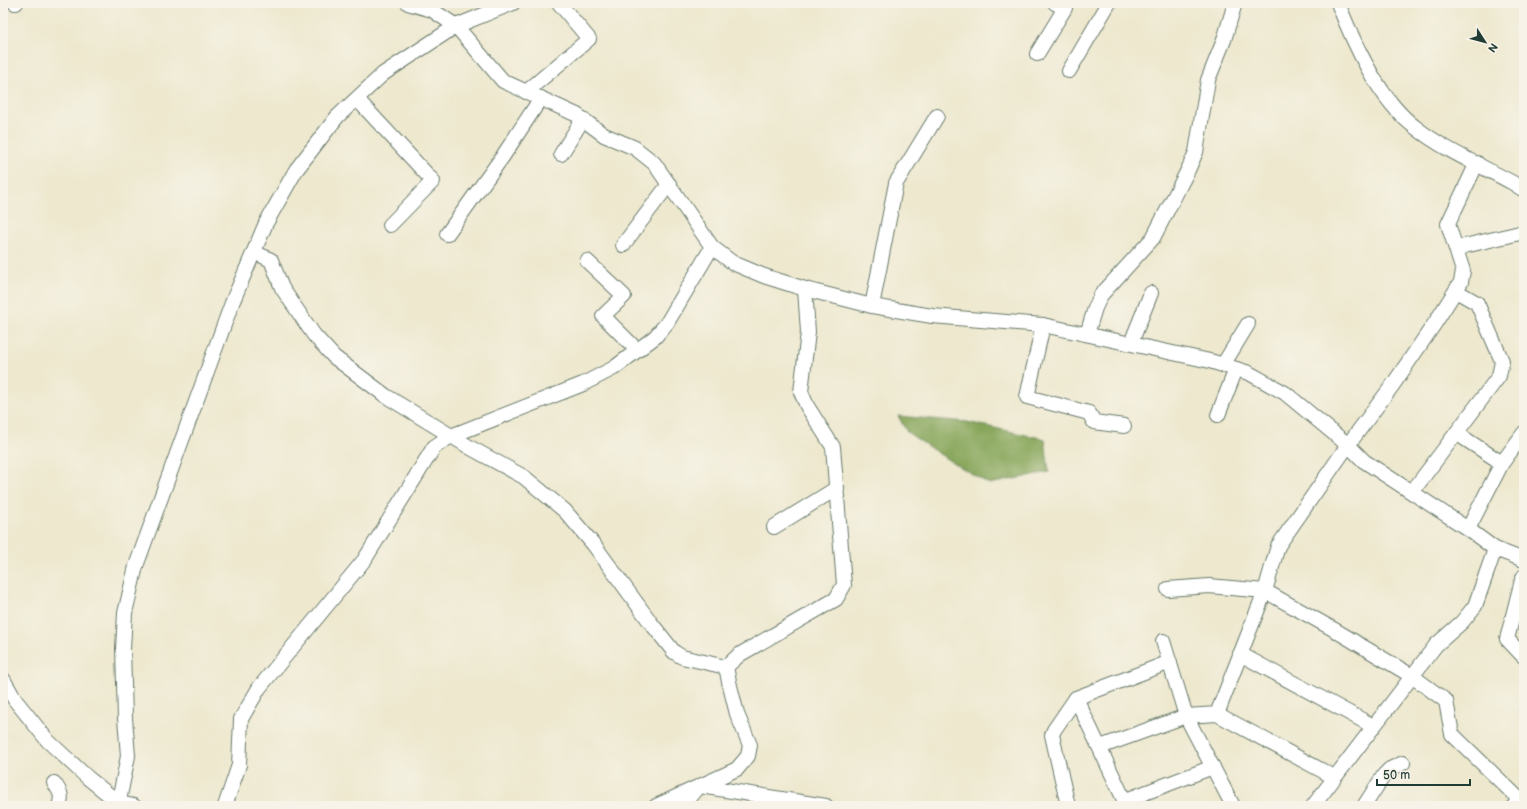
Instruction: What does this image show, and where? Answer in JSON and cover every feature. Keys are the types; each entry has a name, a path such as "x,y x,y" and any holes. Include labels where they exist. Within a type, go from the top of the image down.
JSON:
{"street":[{"path":"408,3 432,10 456,26 503,81 577,115 604,135 635,148 654,163 712,247 733,263 764,276 805,289 872,306 932,316 1043,325 1131,343 1249,373 1285,393 1348,445 1364,461 1468,529 1495,549 1524,560"},
{"path":"119,805 128,756 125,718 123,649 125,613 136,566 232,303 266,223 296,170 337,118 383,74 488,7 513,3"},
{"path":"526,92 589,39 559,3"},
{"path":"1037,54 1065,8 1055,3"},
{"path":"1069,71 1109,3"},
{"path":"1087,334 1095,308 1101,295 1153,238 1188,170 1196,152 1208,80 1224,40 1235,3"},
{"path":"1338,3 1347,26 1375,80 1393,107 1414,126 1435,141 1514,182 1524,190"},
{"path":"448,234 503,156 541,98"},
{"path":"357,99 433,181 390,226"},
{"path":"872,306 896,183 937,116"},
{"path":"561,154 583,119"},
{"path":"1217,714 1265,591 1278,546 1348,445 1392,386 1461,282 1463,271 1448,224 1477,163"},
{"path":"623,245 669,184"},
{"path":"1456,248 1524,232"},
{"path":"226,806 239,765 242,719 259,688 365,559 434,447 451,436 583,384 614,368 654,337 667,323 712,247"},
{"path":"254,252 271,260 282,288 314,335 334,357 386,396 451,436 524,477 565,510 594,545 674,652 682,657 726,667"},
{"path":"587,261 624,296 603,316 637,350"},
{"path":"726,667 739,655 836,599 844,585 833,447 807,406 801,392 808,332 805,289"},
{"path":"1412,492 1499,376 1502,361 1477,303 1456,291"},
{"path":"1131,343 1151,293"},
{"path":"1218,414 1229,367 1248,324"},
{"path":"1043,325 1027,397 1088,414 1094,422 1124,426"},
{"path":"1468,529 1502,463 1524,432"},
{"path":"1456,433 1502,463"},
{"path":"774,527 837,488"},
{"path":"1313,806 1436,645 1462,622 1475,606 1495,549"},
{"path":"1523,656 1507,639 1524,576"},
{"path":"1168,589 1209,586 1265,591 1412,676 1446,702 1452,734 1519,799 1514,806"},
{"path":"1163,642 1186,716 1233,806"},
{"path":"1240,654 1373,726"},
{"path":"1068,806 1052,735 1076,698 1170,662"},
{"path":"656,806 737,769 748,756 750,745 737,714 726,667"},
{"path":"3,679 15,700 48,741 119,805 134,806"},
{"path":"1076,698 1126,803 1213,767"},
{"path":"1100,747 1186,716 1217,714 1334,777"},
{"path":"1364,806 1384,775 1390,769 1403,763"},
{"path":"54,782 60,790 62,799 60,806"},
{"path":"683,806 700,786"},
{"path":"700,786 826,806"}],"green space":[{"path":"898,416 967,422 1045,439 1049,472 989,484 947,459 907,432"}]}
